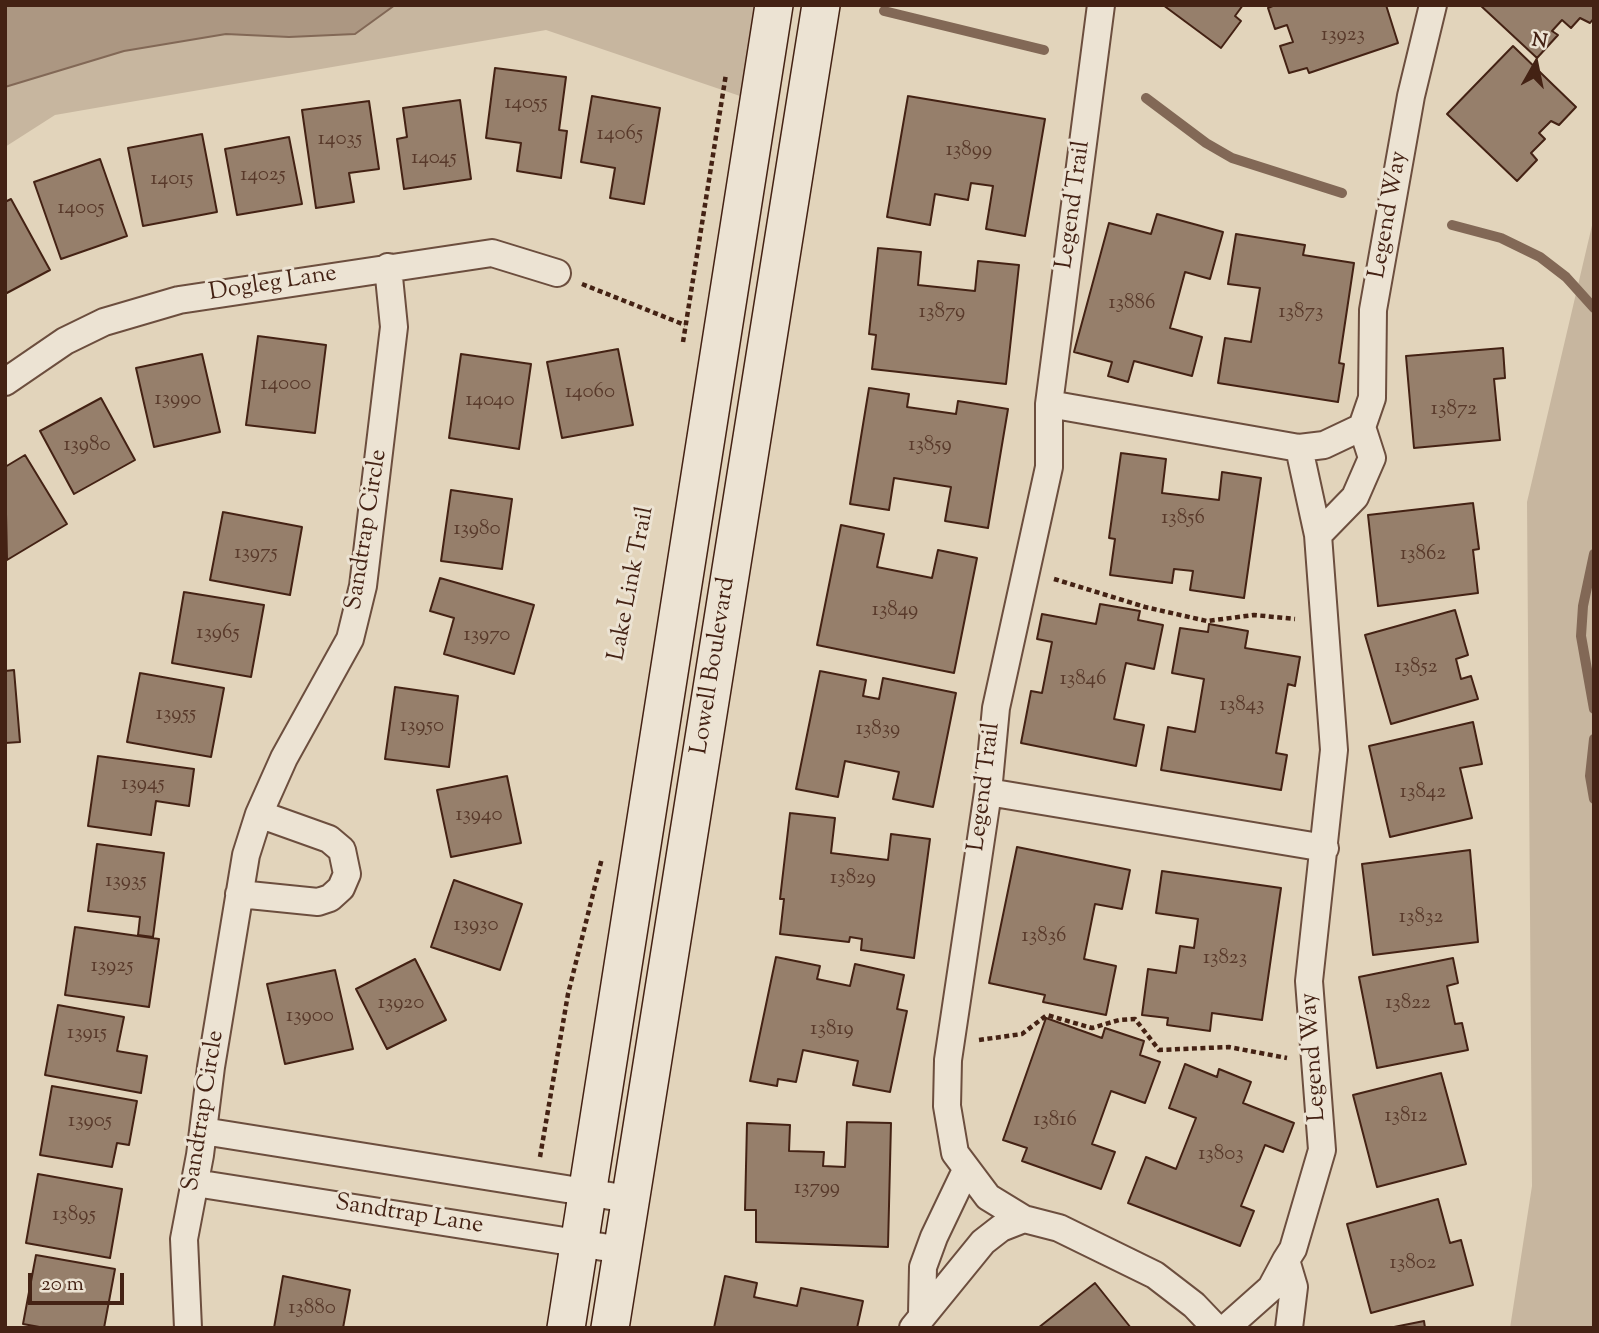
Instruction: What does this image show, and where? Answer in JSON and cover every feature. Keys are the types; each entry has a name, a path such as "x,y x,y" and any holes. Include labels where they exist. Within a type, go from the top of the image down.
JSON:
{"main road":[{"name":"Lowell Boulevard","path":"566,1328 585,1192 774,5"},
{"name":"Lowell Boulevard","path":"610,1328 821,5"}],"street":[{"name":"Legend Trail","path":"1024,1219 988,1197 955,1153 948,1109 950,1044 988,792 996,708 1049,467 1049,404 1101,5"},
{"name":"Legend Way","path":"1362,427 1372,398 1373,310 1411,96 1433,5"},
{"name":"Dogleg Lane","path":"5,382 65,341 104,322 144,308 388,267 492,253 557,273"},
{"name":"Sandtrap Circle","path":"188,1328 184,1239 246,855 259,814 284,758 350,639 363,586 394,327 388,267"},
{"path":"1049,404 1299,448 1324,445 1362,427 1372,458 1355,497 1318,535"},
{"name":"Legend Way","path":"1226,1328 1271,1288 1293,1249 1322,1150 1309,981 1334,750 1318,535 1299,448"},
{"path":"988,792 1325,848"},
{"path":"239,894 318,902 330,898 341,888 347,874 342,850 329,839 259,814"},
{"name":"Sandtrap Lane","path":"203,1131 629,1199"},
{"path":"918,1321 923,1267 934,1237 966,1170"},
{"name":"Sandtrap Lane","path":"195,1183 622,1250"},
{"path":"918,1321 982,1242 1001,1228 1024,1219 1059,1228 1155,1275 1194,1305 1216,1328"},
{"path":"1286,1260 1294,1287 1289,1328"}],"path":[{"path":"682,352 726,71"},
{"path":"557,273 685,325"},
{"path":"1027,570 1146,607 1208,621 1254,615 1324,622"},
{"path":"544,1165 540,1158 568,994 606,846"},
{"path":"950,1044 1022,1034 1047,1015 1092,1028 1119,1020 1135,1019 1159,1050 1230,1047 1317,1063"}],"shaded area":[{"path":"5,5 755,5 740,96 546,30 55,115 5,147"},
{"path":"5,5 395,5 355,34 289,37 226,34 124,51 5,87"},
{"path":"1594,217 1594,1328 1510,1328 1532,1186 1527,502"}],"building":[{"path":"1163,5 1243,5 1235,16 1241,21 1221,48"},
{"path":"1275,5 1386,5 1398,43 1309,73 1307,68 1289,73 1280,46 1293,42 1287,25 1275,29 1268,8"},
{"path":"1480,5 1594,5 1594,18 1590,23 1580,18 1571,28 1562,20 1552,31 1558,35 1537,58"},
{"path":"1513,46 1576,107 1559,125 1551,121 1539,133 1545,139 1531,153 1537,160 1517,181 1447,114"},
{"path":"495,68 566,77 559,130 567,131 561,178 517,171 521,143 486,138"},
{"path":"592,96 660,108 644,204 610,198 615,168 581,162"},
{"path":"908,96 1045,119 1025,236 986,229 993,186 971,183 968,200 935,194 930,225 887,217"},
{"path":"460,100 471,179 404,189 397,139 407,137 403,108"},
{"path":"369,101 379,169 349,173 354,202 316,208 302,110"},
{"path":"202,134 217,212 143,226 128,148"},
{"path":"289,137 302,204 237,215 225,149"},
{"path":"100,159 127,236 61,259 34,182"},
{"path":"11,199 50,270 5,294 5,202"},
{"path":"1157,214 1223,232 1210,279 1185,272 1170,328 1202,337 1192,376 1134,361 1128,382 1108,376 1112,362 1074,352 1109,223 1151,234"},
{"path":"1236,234 1305,245 1303,255 1354,263 1339,363 1344,364 1338,402 1218,383 1225,338 1251,342 1260,288 1228,284"},
{"path":"878,248 921,252 918,285 975,291 978,261 1019,265 1006,384 872,369 876,335 869,334"},
{"path":"258,336 326,345 315,433 246,425"},
{"path":"1503,348 1505,378 1494,379 1500,440 1414,448 1406,356"},
{"path":"618,349 633,425 562,438 547,362"},
{"path":"202,354 220,432 154,447 136,368"},
{"path":"461,354 531,364 519,449 449,438"},
{"path":"869,388 909,394 907,407 956,414 958,401 1008,409 988,528 945,521 951,487 894,478 889,510 850,504"},
{"path":"101,398 135,460 74,494 40,431"},
{"path":"1121,453 1166,459 1162,493 1219,500 1222,472 1261,478 1244,598 1190,590 1193,571 1174,569 1172,583 1110,575 1115,539 1109,538"},
{"path":"25,455 67,524 7,560 5,467"},
{"path":"451,490 512,499 502,569 441,561"},
{"path":"1473,503 1479,549 1473,550 1478,593 1378,606 1368,515"},
{"path":"223,512 302,527 290,595 210,580"},
{"path":"841,525 884,534 877,567 932,578 938,550 977,558 954,673 817,645"},
{"path":"440,578 534,605 514,674 444,654 454,618 430,611"},
{"path":"184,592 264,605 251,677 172,663"},
{"path":"1100,604 1140,611 1138,620 1163,625 1154,669 1126,663 1114,719 1144,725 1136,766 1021,743 1031,691 1042,693 1052,642 1037,639 1042,614 1096,624"},
{"path":"1455,610 1468,655 1456,659 1461,679 1471,676 1478,699 1391,724 1365,635"},
{"path":"1209,624 1248,631 1245,648 1300,657 1295,686 1288,684 1276,753 1287,755 1281,790 1161,770 1168,727 1195,732 1204,679 1172,673 1180,628 1208,632"},
{"path":"14,670 20,742 5,743 5,671"},
{"path":"820,671 866,680 863,696 879,699 883,678 956,693 933,807 893,799 899,772 845,761 838,797 796,789"},
{"path":"140,673 224,688 211,757 127,742"},
{"path":"395,687 458,696 449,767 385,759"},
{"path":"1473,722 1482,764 1460,768 1472,818 1390,837 1369,746"},
{"path":"98,756 194,769 189,806 156,801 151,835 88,826"},
{"path":"507,776 521,843 451,857 437,790"},
{"path":"790,813 835,818 831,853 888,860 891,834 930,839 914,958 861,950 862,939 850,937 849,942 780,934 784,899 780,899"},
{"path":"97,844 164,853 153,937 138,935 140,917 88,911"},
{"path":"1017,847 1130,870 1122,909 1095,904 1084,959 1116,966 1106,1015 1043,1002 1045,995 989,983"},
{"path":"1470,850 1478,942 1373,955 1362,864"},
{"path":"1162,871 1281,888 1262,1020 1212,1013 1210,1031 1167,1025 1168,1018 1142,1015 1148,969 1176,973 1180,946 1194,948 1198,919 1156,913"},
{"path":"454,880 522,904 500,970 431,947"},
{"path":"75,927 159,939 149,1007 65,995"},
{"path":"776,957 820,966 817,979 850,986 855,964 904,975 897,1009 907,1011 890,1092 853,1085 858,1061 803,1050 796,1082 778,1079 777,1086 750,1081"},
{"path":"1453,958 1458,983 1447,986 1455,1024 1462,1023 1468,1050 1377,1068 1359,977"},
{"path":"415,959 446,1020 387,1049 356,989"},
{"path":"335,970 353,1049 285,1064 267,984"},
{"path":"58,1005 124,1017 117,1051 147,1056 141,1093 45,1075"},
{"path":"1046,1018 1102,1038 1105,1028 1144,1041 1140,1055 1160,1062 1145,1103 1111,1091 1092,1144 1115,1152 1101,1189 1022,1161 1027,1148 1003,1140"},
{"path":"1185,1064 1217,1077 1219,1069 1251,1082 1243,1103 1294,1123 1283,1152 1265,1145 1241,1206 1254,1211 1240,1246 1128,1203 1146,1157 1176,1169 1196,1118 1169,1108"},
{"path":"1441,1073 1466,1164 1377,1187 1353,1095"},
{"path":"52,1086 137,1101 129,1145 117,1143 112,1167 40,1155"},
{"path":"847,1122 891,1123 888,1247 756,1242 756,1210 745,1210 747,1123 790,1125 789,1151 824,1152 823,1166 845,1167"},
{"path":"38,1174 122,1189 110,1258 26,1243"},
{"path":"1438,1199 1450,1243 1461,1240 1473,1285 1371,1313 1347,1224"},
{"path":"36,1255 115,1269 104,1328 45,1328 23,1324"},
{"path":"283,1276 350,1290 343,1328 274,1328"},
{"path":"725,1276 757,1283 754,1297 797,1306 801,1288 863,1301 857,1328 714,1328"},
{"path":"1095,1283 1131,1328 1038,1328"},
{"path":"1424,1321 1425,1328 1389,1328"}],"waterway":[{"path":"884,11 1044,50"},
{"path":"1146,98 1206,143 1232,158 1342,193"},
{"path":"1452,225 1501,238 1540,257 1566,277 1594,308"},
{"path":"1594,554 1583,606 1581,636 1594,709"},
{"path":"1594,739 1590,776 1594,799"}]}
